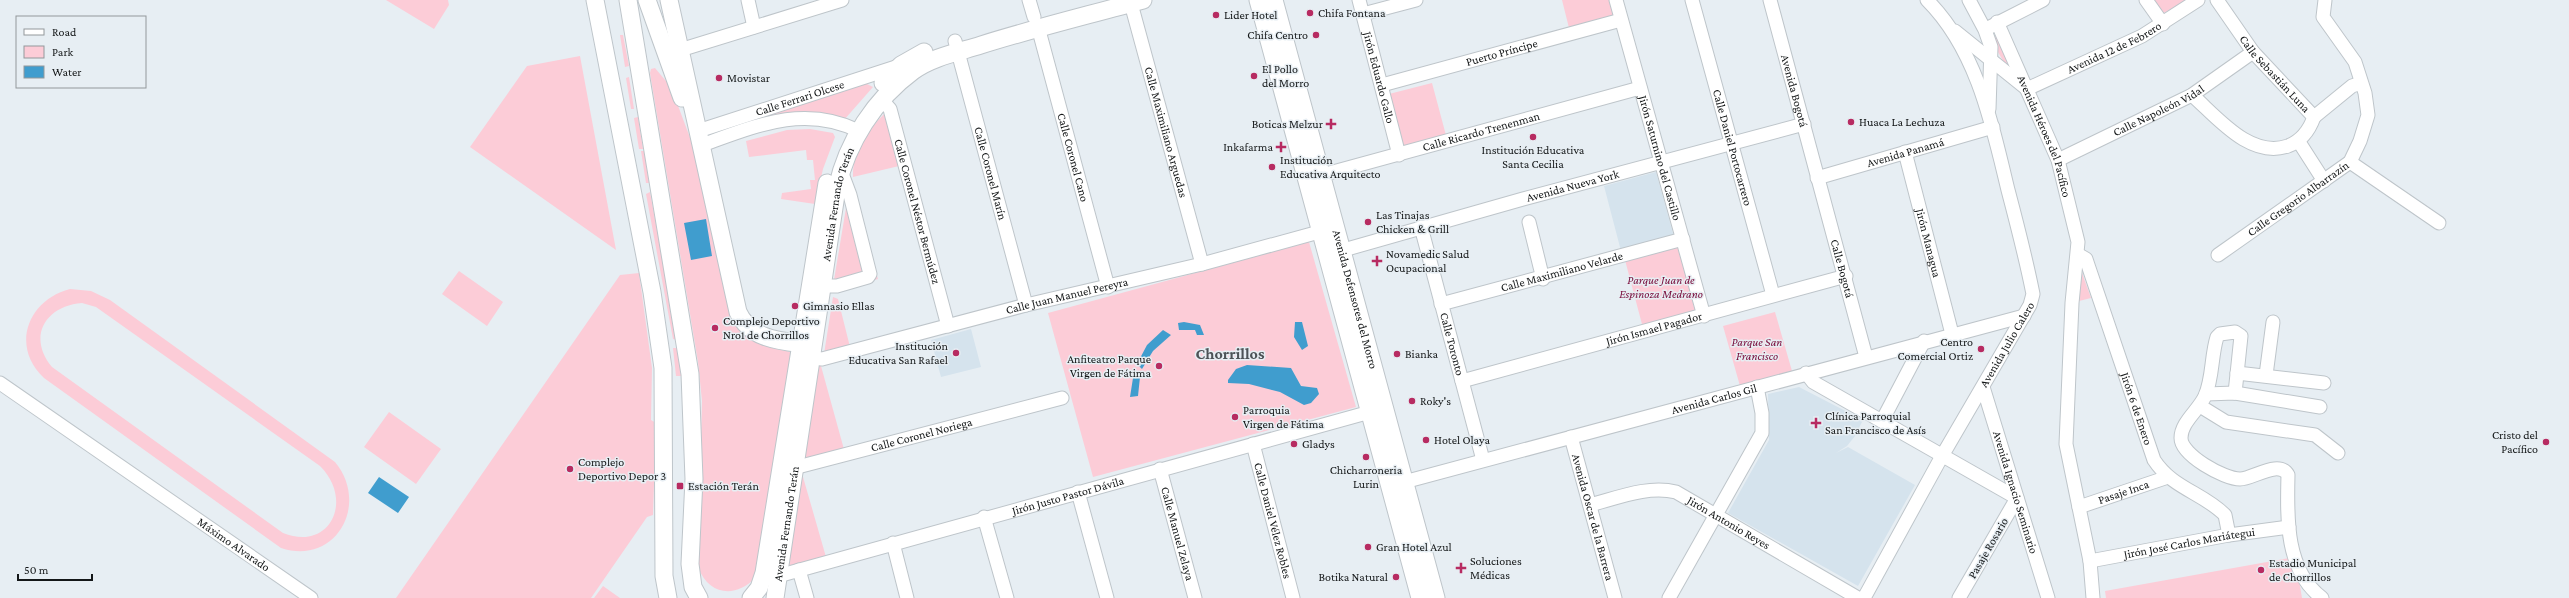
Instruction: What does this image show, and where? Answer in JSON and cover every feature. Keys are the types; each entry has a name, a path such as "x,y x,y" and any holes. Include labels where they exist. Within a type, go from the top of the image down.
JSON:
{"main road":[{"path":"595,0 652,292 663,368 664,576 668,598"},
{"path":"628,0 690,374 694,427 690,555 693,587 699,598"},
{"path":"647,0 680,92 700,138"},
{"path":"669,0 741,318 750,330 763,338 805,351"},
{"name":"Avenida Fernando Terán","path":"775,598 771,575 788,470 830,170 854,129 866,102 901,65 917,55 957,46 1036,22 1096,0"},
{"name":"Avenida Defensores del Morro","path":"1258,0 1329,229 1370,412 1420,598"},
{"name":"Avenida Defensores del Morro","path":"1274,0 1322,175 1329,229"},
{"name":"Avenida Fernando Terán","path":"1036,22 1135,1"},
{"name":"Avenida Fernando Terán","path":"805,351 822,286 841,171 854,129 913,71 957,46"},
{"name":"Avenida Defensores del Morro","path":"1335,253 1404,482 1436,598"},
{"name":"Avenida Fernando Terán","path":"752,598 771,575"},
{"path":"692,579 696,588 706,598"}],"street":[{"path":"748,0 754,27"},
{"path":"680,50 754,27 825,2 842,0"},
{"name":"Calle Coronel Cano","path":"1029,0 1108,287"},
{"name":"Jirón Eduardo Gallo","path":"1359,0 1399,155"},
{"path":"1363,14 1416,0"},
{"name":"Jirón Saturnino del Castillo","path":"1616,0 1704,316"},
{"name":"Calle Daniel Portocarrero","path":"1692,0 1773,295"},
{"name":"Avenida Julio Calero","path":"1927,0 1949,26 2027,88"},
{"path":"1969,0 1985,30 1991,47 1992,61 1989,114"},
{"path":"1985,30 1997,22 2042,0"},
{"path":"2146,0 2163,24"},
{"name":"Avenida 12 de Febrero","path":"2027,88 2163,24 2198,0"},
{"name":"Calle Sebastián Luna","path":"2217,0 2253,52 2314,118 2298,142"},
{"name":"Calle Gregorio Albarrazín","path":"2218,255 2350,162 2360,141 2368,115 2361,83 2355,62 2327,27 2323,17 2325,0"},
{"name":"Calle Maximiliano Arguedas","path":"1135,1 1202,264"},
{"name":"Avenida Bogotá","path":"1773,1 1818,180"},
{"name":"Puerto Príncipe","path":"1382,85 1622,20"},
{"name":"Avenida Héroes del Pacífico","path":"1997,22 2058,160 2078,242 2078,255 2072,303 2066,431 2068,458 2090,561 2093,598"},
{"name":"Avenida Julio Calero","path":"1864,598 1942,456 2024,316 2033,294 1989,114 1972,68 1949,26"},
{"name":"Calle Coronel Marín","path":"957,46 1026,305"},
{"name":"Calle Napoleón Vidal","path":"2058,160 2192,95 2253,52"},
{"name":"Calle Ferrari Olcese","path":"700,138 901,65"},
{"path":"2314,118 2352,86 2361,83"},
{"name":"Calle Ricardo Trenenman","path":"1322,175 1640,88"},
{"path":"2192,95 2250,143 2267,150 2282,148 2298,142 2324,181"},
{"name":"Calle Coronel Néstor Bermúdez","path":"882,100 890,109 948,326"},
{"name":"Calle Ferrari Olcese","path":"700,138 769,122 794,118 823,120 854,129"},
{"name":"Avenida Nueva York","path":"1335,253 1420,227 1804,124"},
{"name":"Avenida Panamá","path":"1818,180 1904,152 1993,127"},
{"name":"Jirón Managua","path":"1904,152 1952,334"},
{"path":"2350,162 2439,223"},
{"path":"822,286 837,286 868,277 870,274 850,195 841,171"},
{"name":"Calle Bogotá","path":"1818,180 1846,276 1866,357"},
{"path":"1529,222 1543,279"},
{"name":"Calle Toronto","path":"1420,227 1483,460"},
{"name":"Calle Juan Manuel Pereyra","path":"805,351 822,359 1026,305 1202,264 1329,229"},
{"name":"Calle Maximiliano Velarde","path":"1441,304 1543,279 1683,239"},
{"name":"Jirón 6 de Enero","path":"2078,255 2084,257 2088,265 2149,449 2154,460 2168,477 2222,512 2227,518 2229,534"},
{"name":"Jirón Ismael Pagador","path":"1462,381 1846,276"},
{"name":"Avenida Carlos Gil","path":"1404,482 1924,341 2024,316"},
{"path":"2266,375 2273,322"},
{"path":"2235,393 2241,336 2235,332 2220,334 2213,348 2203,400 2183,429 2181,439 2186,450 2222,475 2240,479 2271,470 2280,469 2286,471 2288,475 2289,527 2299,569 2309,586 2322,598"},
{"path":"1882,421 1924,341"},
{"path":"1806,373 1813,382 2017,498"},
{"path":"2237,373 2266,375 2324,383"},
{"name":"Máximo Alvarado","path":"0,383 311,598"},
{"path":"1669,598 1762,432 1762,413 1757,387"},
{"name":"Avenida Ignacio Seminario","path":"1983,387 2048,598"},
{"path":"2203,400 2235,393 2320,407"},
{"name":"Calle Coronel Noriega","path":"788,470 1062,398"},
{"path":"2203,400 2226,422 2315,435 2338,453"},
{"name":"Jirón Justo Pastor Dávila","path":"771,575 799,570 984,517 1370,412"},
{"name":"Avenida Oscar de la Barrera","path":"1571,437 1615,598"},
{"name":"Calle Daniel Vélez Robles","path":"1253,444 1293,598"},
{"name":"Calle Manuel Zelaya","path":"1160,470 1195,598"},
{"name":"Pasaje Inca","path":"2079,506 2168,477"},
{"name":"Jirón Antonio Reyes","path":"1590,505 1663,489 1676,492 1858,598"},
{"path":"1078,492 1107,598"},
{"name":"Pasaje Rosario","path":"1959,598 2017,498"},
{"path":"984,517 1006,598"},
{"name":"Jirón José Carlos Mariátegui","path":"2090,561 2229,534 2289,527"},
{"path":"893,543 907,598"},
{"name":"Avenida Fernando Terán","path":"799,570 807,598"}],"shaded area":[{"path":"1656,172 1674,237 1621,251 1604,186"},
{"name":"Institución Educativa San Rafael","path":"971,329 981,367 941,377 931,340"},
{"path":"1799,387 1863,420 1855,436 1847,446 1836,453 1848,447 1915,485 1858,586 1728,513 1769,440 1768,394"}],"green space":[{"path":"386,0 448,0 449,5 434,29"},
{"path":"1562,0 1610,0 1614,17 1569,28"},
{"path":"2150,0 2187,0 2162,14"},
{"path":"620,35 623,35 629,66 625,67"},
{"path":"1997,36 2015,73 2009,71 1991,40"},
{"path":"580,56 616,250 470,147 527,66"},
{"name":"Complejo Deportivo Nro1 de Chorrillos","path":"655,68 671,87 698,159 711,209 730,317 742,333 749,339 775,349 795,353 755,578 740,589 732,591 724,591 709,584 703,577 698,567 702,401 698,362 650,73 651,69"},
{"path":"629,77 634,109 631,109 626,78"},
{"path":"865,83 873,87 844,120 812,115 711,138 709,135"},
{"path":"1432,83 1447,139 1404,150 1389,94"},
{"path":"886,112 899,166 853,177 855,159 863,142 868,133"},
{"path":"638,117 643,149 639,149 634,118"},
{"path":"810,129 833,133 835,137 823,169 815,204 781,199 782,193 811,189 810,180 815,180 813,160 807,160 806,150 749,157 746,141 787,130"},
{"path":"641,151 644,151 649,183 646,183"},
{"path":"850,184 878,279 832,292"},
{"path":"650,192 677,340 673,339 646,194"},
{"path":"1309,242 1356,407 1093,477 1048,313"},
{"name":"Parque Juan de Espinoza Medrano","path":"1678,247 1696,314 1643,328 1625,260"},
{"path":"459,271 503,302 487,326 442,294"},
{"name":"Complejo Deportivo Depor 3","path":"639,273 652,368 651,420 656,423 653,515 647,517 591,598 396,598 620,275"},
{"path":"2082,273 2091,298 2079,301"},
{"path":"70,289 91,291 110,300 335,462 345,478 349,496 348,512 342,528 331,540 318,548 301,551 281,548 44,378 34,365 28,352 26,339 28,326 34,314 43,303 55,295","holes":["82,303 96,307 320,466 330,480 335,494 336,508 332,520 324,529 313,535 299,537 283,533 52,367 45,356 41,345 41,334 44,325 58,310 69,305"]},
{"path":"833,297 838,299 850,347 824,354"},
{"name":"Parque San Francisco","path":"1775,312 1792,371 1740,386 1723,326"},
{"path":"673,348 678,348 681,376 676,376"},
{"path":"814,366 821,366 845,453 801,464"},
{"path":"389,412 441,449 416,484 364,447"},
{"path":"801,470 826,557 784,569"},
{"name":"Estadio Municipal de Chorrillos","path":"2290,558 2299,580 2302,598 2106,598 2105,591"},
{"path":"603,586 620,598 594,598"}],"water":[{"path":"706,219 712,256 691,260 684,223"},
{"path":"1184,322 1200,325 1204,335 1197,335 1195,330 1179,330 1178,323"},
{"path":"1295,322 1302,322 1308,346 1302,350 1294,337"},
{"path":"1163,330 1171,335 1153,351 1142,369 1137,364 1147,345"},
{"path":"1247,365 1291,368 1301,386 1317,388 1319,394 1311,403 1304,405 1280,392 1249,384 1228,383 1228,380 1236,369"},
{"path":"1140,377 1138,396 1130,397 1133,378"},
{"path":"379,477 409,497 398,513 368,493"}],"place":[{"name":"Chifa Fontana","path":"1310,13"},
{"name":"Lider Hotel","path":"1216,15"},
{"name":"Chifa Centro","path":"1316,35"},
{"name":"El Pollo del Morro","path":"1254,76"},
{"name":"Movistar","path":"719,78"},
{"name":"Huaca La Lechuza","path":"1851,122"},
{"name":"Boticas Melzur","path":"1331,124"},
{"name":"Institución Educativa Santa Cecilia","path":"1533,137"},
{"name":"Inkafarma","path":"1281,147"},
{"name":"Institución Educativa Arquitecto","path":"1272,167"},
{"name":"Las Tinajas Chicken & Grill","path":"1368,222"},
{"name":"Novamedic Salud Ocupacional","path":"1377,261"},
{"name":"Gimnasio Ellas","path":"795,306"},
{"name":"Complejo Deportivo Nro1 de Chorrillos","path":"715,328"},
{"name":"Centro Comercial Ortiz","path":"1981,349"},
{"name":"Institución Educativa San Rafael","path":"956,353"},
{"name":"Bianka","path":"1397,354"},
{"name":"Anfiteatro Parque Virgen de Fátima","path":"1159,366"},
{"name":"Roky's","path":"1412,401"},
{"name":"Parroquia Virgen de Fátima","path":"1235,417"},
{"name":"Clínica Parroquial San Francisco de Asís","path":"1816,423"},
{"name":"Hotel Olaya","path":"1426,440"},
{"name":"Cristo del Pacífico","path":"2546,442"},
{"name":"Gladys","path":"1294,444"},
{"name":"Chicharroneria Lurin","path":"1366,457"},
{"name":"Complejo Deportivo Depor 3","path":"570,469"},
{"name":"Estación Terán","path":"680,486"},
{"name":"Gran Hotel Azul","path":"1368,547"},
{"name":"Soluciones Médicas","path":"1461,568"},
{"name":"Estadio Municipal de Chorrillos","path":"2261,570"},
{"name":"Botika Natural","path":"1396,577"}],"district":[{"name":"Chorrillos","path":"1230,353"}]}
